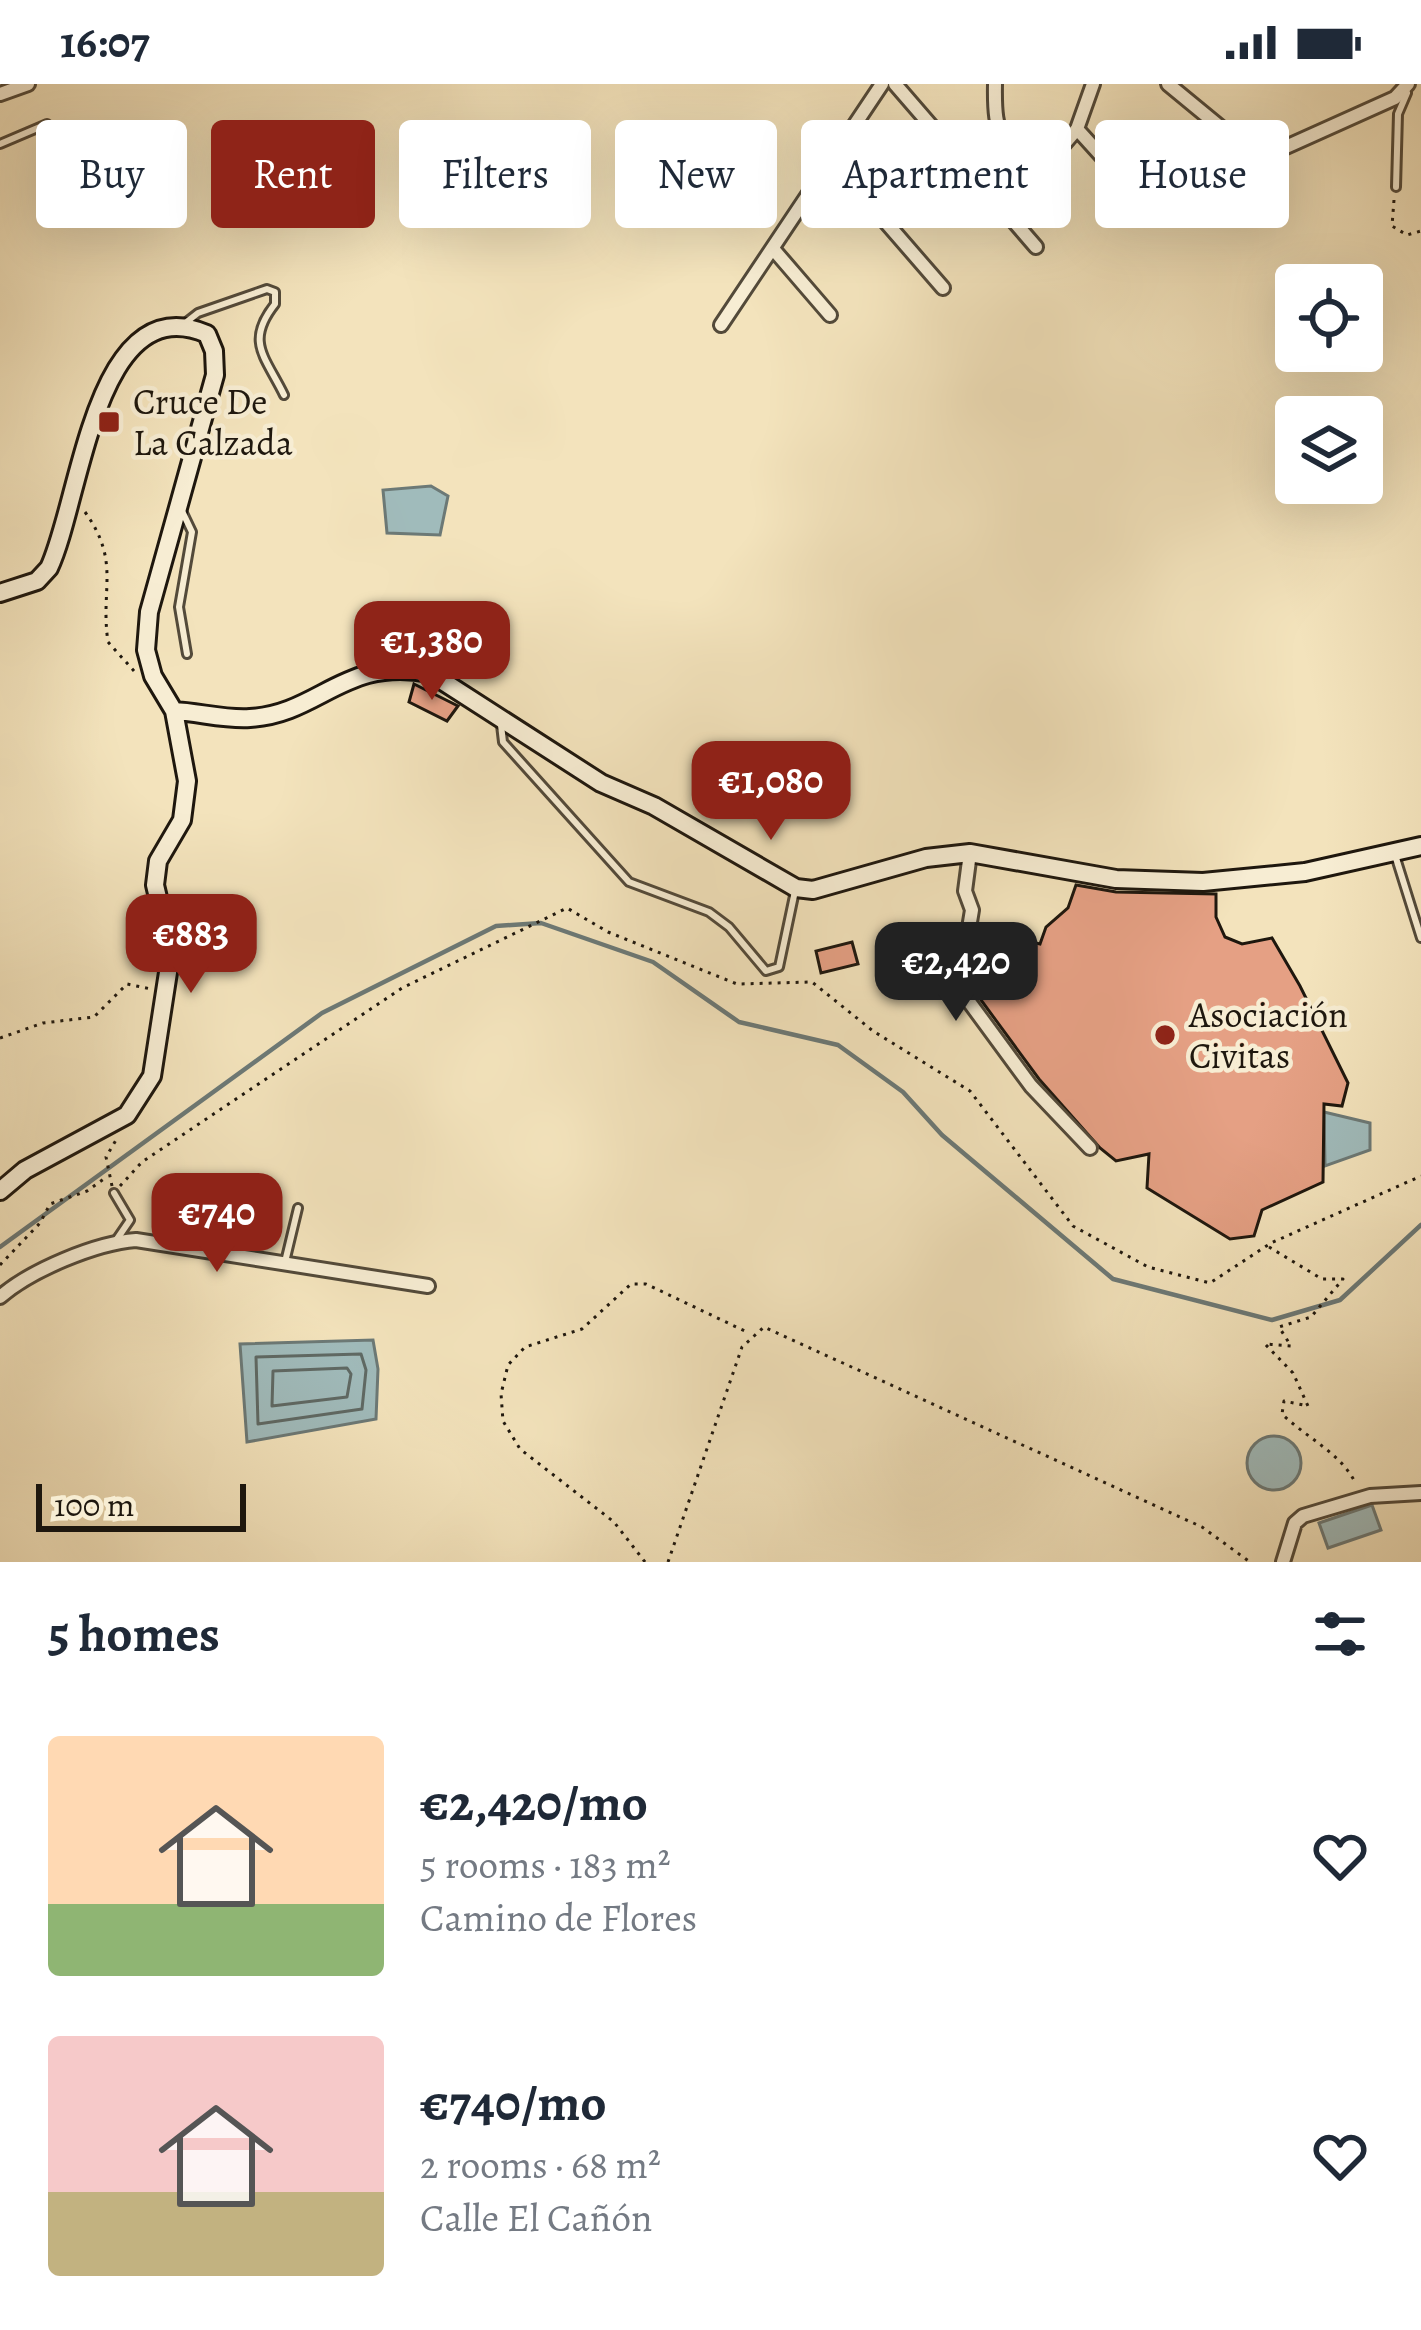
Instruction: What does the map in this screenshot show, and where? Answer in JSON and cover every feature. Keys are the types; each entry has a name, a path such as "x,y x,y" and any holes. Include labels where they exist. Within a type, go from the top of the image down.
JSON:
{"main road":[{"path":"0,592 37,581 49,568 121,355 150,329 184,324 207,334 214,351 215,375 149,612 146,650 153,676 174,711 187,781 182,820 158,861 155,885 171,953 152,1076 144,1096 98,1135 25,1170 0,1191"},
{"path":"174,711 250,718 366,670 399,667 430,673 601,783 654,806 796,888 831,887 926,858 970,853 1117,879 1203,881 1305,872 1421,846"}],"street":[{"path":"0,94 28,84"},
{"path":"859,120 883,84"},
{"path":"895,84 1036,247"},
{"path":"995,84 994,126 1008,145 1030,154 1058,150 1076,129 1093,84"},
{"path":"1168,84 1259,159 1395,98 1409,84"},
{"path":"1076,129 1095,150"},
{"path":"721,325 801,209"},
{"path":"891,228 943,288"},
{"path":"775,250 830,315"},
{"path":"970,853 965,891 972,910 959,988 1031,1086 1090,1148"},
{"path":"0,1297 26,1279 115,1242 285,1262 428,1286"},
{"path":"1283,1562 1295,1523 1303,1516 1364,1498 1421,1493"}],"lane":[{"path":"1396,187 1398,114 1409,84"},
{"path":"0,145 36,129"},
{"path":"184,324 198,313 266,289 275,292 275,304 256,339 284,395"},
{"path":"178,501 192,532 179,607 187,654"},
{"path":"500,719 503,742 629,882 709,913 729,927 766,970 779,967 785,954 796,888"},
{"path":"1394,852 1421,938"},
{"path":"926,970 959,988"},
{"path":"114,1192 130,1220 115,1242"},
{"path":"285,1262 298,1208"}],"path":[{"path":"1396,187 1392,226 1408,235 1421,231"},
{"path":"76,484 84,511 104,538 111,577 108,642 136,674 153,676"},
{"path":"123,1134 110,1144 108,1176 114,1192 142,1162 402,988 567,908 608,932 737,983 812,982 873,1031 970,1090 1073,1226 1148,1268 1210,1283 1267,1246 1362,1198 1421,1176"},
{"path":"0,1037 43,1023 94,1017 127,984 165,992"},
{"path":"0,1265 40,1223 50,1204 87,1191 108,1176"},
{"path":"1267,1246 1298,1260 1322,1280 1343,1280 1311,1318 1279,1327 1291,1346 1265,1344 1293,1372 1308,1406 1283,1401 1282,1414 1309,1440 1345,1461 1364,1498"},
{"path":"645,1562 614,1522 520,1449 502,1421 500,1394 508,1365 525,1347 581,1329 631,1283 646,1284 751,1334"},
{"path":"668,1562 751,1334 764,1327 1202,1527 1250,1562"}],"water":[{"path":"431,486 448,496 440,535 387,533 383,490"},
{"path":"1324,1112 1370,1123 1370,1150 1325,1166"},
{"path":"373,1340 378,1369 376,1419 247,1442 240,1344"},
{"path":"1274,1436 1293,1444 1301,1463 1293,1482 1274,1490 1255,1482 1247,1463 1255,1444"},
{"path":"1372,1505 1381,1530 1328,1548 1319,1523"}],"building":[{"path":"414,684 458,706 447,721 409,702"},
{"name":"Asociación Civitas","path":"1076,885 1116,892 1216,894 1216,917 1225,937 1242,944 1272,938 1300,986 1348,1083 1342,1106 1324,1104 1323,1182 1262,1210 1254,1236 1230,1239 1147,1188 1149,1154 1116,1161 1100,1148 1039,1079 970,985 979,930 1040,944 1046,927 1068,908"},
{"path":"852,942 858,964 821,973 816,951"}],"waterway":[{"path":"0,1247 322,1013 496,926 541,923 653,962 739,1022 838,1045 903,1092 942,1135 1113,1279 1272,1320 1340,1300 1421,1225"}],"place":[{"name":"Cruce De La Calzada","path":"109,422"},
{"name":"Asociación Civitas","path":"1165,1035"}]}
